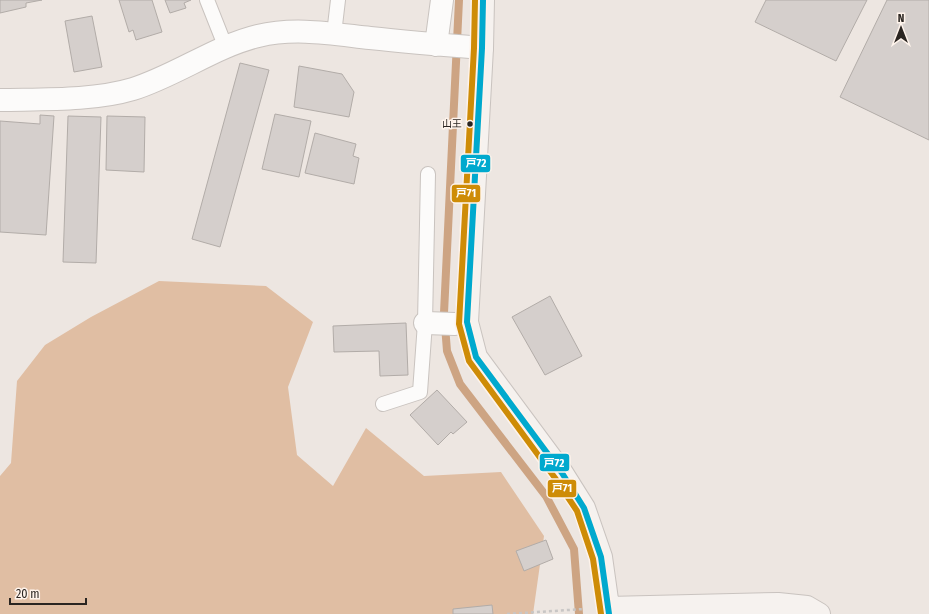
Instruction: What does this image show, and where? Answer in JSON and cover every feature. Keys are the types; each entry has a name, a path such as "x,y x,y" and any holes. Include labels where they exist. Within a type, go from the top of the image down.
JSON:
{"street":[{"path":"436,45 442,0"},
{"path":"483,0 482,48 459,323 476,357 562,473 584,508 601,557 602,610 778,604 807,607 819,614"},
{"path":"0,100 100,96 133,89 162,78 226,48 258,36 288,31 482,48"},
{"path":"425,323 459,323"}],"lane":[{"path":"207,0 226,48"},
{"path":"334,34 338,0"},
{"path":"383,404 420,392 425,323 428,174"}],"path":[{"path":"507,614 602,610"}],"shaded area":[{"path":"159,281 266,286 313,322 288,387 297,455 333,486 366,428 424,476 501,472 544,536 533,614 0,614 0,476 11,463 17,381 45,345 91,317"}],"building":[{"path":"0,0 42,0 26,3 26,7 0,13"},
{"path":"119,0 152,0 162,32 136,40 133,30 129,32"},
{"path":"165,0 191,0 184,3 186,8 170,13"},
{"path":"766,0 867,0 836,61 755,22"},
{"path":"887,0 929,0 929,140 840,97"},
{"path":"92,16 102,67 74,72 65,21"},
{"path":"240,63 269,70 220,247 192,239"},
{"path":"299,66 342,74 354,92 349,117 294,107"},
{"path":"275,114 311,121 299,177 262,169"},
{"path":"40,115 54,116 46,235 0,232 0,121 40,124"},
{"path":"68,116 101,117 96,263 63,262"},
{"path":"107,116 145,117 144,172 106,170"},
{"path":"315,133 356,144 353,156 359,158 354,184 305,173"},
{"path":"550,296 582,356 545,375 512,317"},
{"path":"406,323 408,375 380,376 379,351 334,352 333,326"},
{"path":"437,390 467,422 453,434 451,432 438,445 410,415"},
{"path":"546,540 553,559 524,571 516,551"},
{"path":"492,605 493,614 453,614 453,609"}],"waterway":[{"path":"459,0 444,313 447,351 460,384 546,496 574,549 579,614"}],"transit line":[{"name":"戸71","path":"475,0 474,48 459,324 469,361 555,478 577,511 593,559 601,614"},
{"name":"戸72","path":"483,0 482,48 467,322 476,357 562,473 584,508 601,557 609,614"}],"place":[{"name":"山王","path":"470,124"}]}
